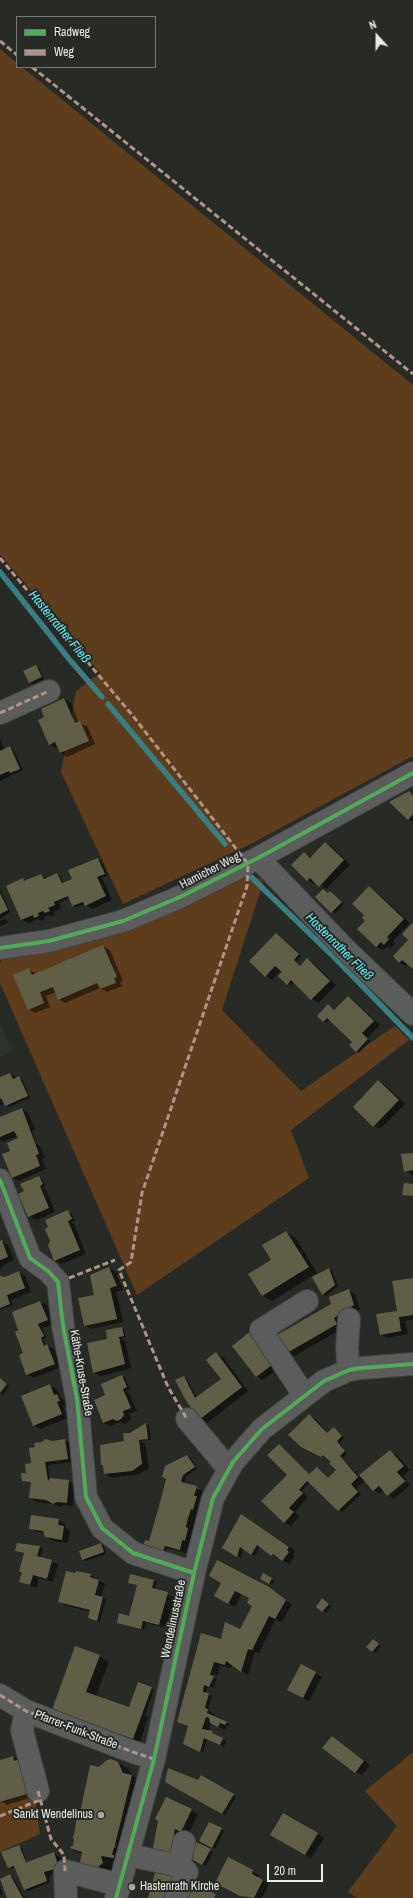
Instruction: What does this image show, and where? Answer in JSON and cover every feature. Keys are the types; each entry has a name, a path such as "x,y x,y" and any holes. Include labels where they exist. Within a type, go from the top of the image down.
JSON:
{"street":[{"path":"0,713 49,691"},
{"name":"Hamicher Weg","path":"0,948 49,941 123,921 180,897 258,858 413,773"},
{"path":"258,858 348,952 413,1014"},
{"name":"Käthe-Kruse-Straße","path":"0,1180 30,1258 63,1280 63,1326 77,1400 86,1497 102,1528 133,1553 194,1573"},
{"path":"304,1395 261,1330 307,1301"},
{"path":"349,1319 347,1349 349,1370"},
{"name":"Wendelinusstraße","path":"118,1892 154,1759 194,1573 213,1498 232,1462 262,1429 324,1381 349,1370 413,1364"},
{"path":"187,1419 222,1461 232,1462"},
{"name":"Pfarrer-Funk-Straße","path":"0,1695 26,1711 154,1759"},
{"path":"26,1711 22,1731 38,1791"},
{"path":"178,1866 184,1842"},
{"path":"129,1855 178,1866 187,1872 176,1897"},
{"path":"66,1898 65,1871 118,1892"}],"shaded area":[{"path":"0,49 16,62 16,68 23,68 413,385 413,756 251,844 123,904 61,772 76,691 100,673 0,554"},
{"path":"244,877 260,878 263,883 222,1010 301,1091 395,1026 409,1040 291,1130 309,1178 137,1295 0,983 0,963 2,960 51,951"},
{"path":"0,1024 12,1051 0,1057"},
{"path":"413,1752 413,1898 357,1898 348,1892 397,1826 365,1791"},
{"path":"34,1792 40,1834 0,1852 0,1803"}],"building":[{"path":"36,665 42,677 29,683 23,671"},
{"path":"64,698 75,723 80,721 89,741 60,753 55,742 49,745 38,720 44,717 41,709"},
{"path":"10,746 20,769 10,773 9,771 0,775 0,751"},
{"path":"409,791 413,796 413,814 408,820 389,802"},
{"path":"325,842 344,860 319,887 310,878 307,881 291,865 304,852 310,858"},
{"path":"98,858 105,874 97,877 106,896 85,906 83,902 72,906 68,896 54,902 55,905 48,908 50,911 45,913 43,911 38,913 39,916 34,918 33,915 21,920 6,886 23,878 24,881 41,874 44,879 57,873 62,883 72,879 68,870"},
{"path":"369,886 404,919 387,937 389,939 384,945 381,942 376,947 357,929 365,921 362,918 364,915 352,904"},
{"path":"323,889 328,893 330,891 342,902 331,913 315,897"},
{"path":"0,893 8,910 0,914"},
{"path":"413,922 413,969 402,960 399,963 393,956 408,940 402,934"},
{"path":"276,933 299,954 294,960 300,966 307,958 330,981 311,1000 291,980 287,985 278,976 282,972 275,966 265,977 249,961"},
{"path":"103,945 117,977 114,978 116,983 100,989 97,983 58,1000 53,987 40,992 44,1003 28,1010 13,975 29,968 32,975"},
{"path":"348,996 374,1021 362,1033 368,1039 356,1052 349,1045 352,1042 327,1018 323,1022 317,1016 328,1004 334,1010"},
{"path":"10,1073 13,1079 19,1076 28,1096 5,1106 1,1098 0,1099 0,1077"},
{"path":"378,1080 399,1100 373,1127 353,1107"},
{"path":"22,1108 39,1154 36,1155 40,1166 12,1178 2,1154 10,1151 7,1143 18,1138 14,1131 0,1137 0,1117"},
{"path":"413,1153 413,1170 404,1172 401,1154"},
{"path":"39,1176 43,1184 40,1186 49,1208 28,1217 18,1194 24,1191 20,1184"},
{"path":"404,1183 413,1184 413,1196 402,1195"},
{"path":"68,1210 72,1219 68,1221 80,1250 54,1261 48,1245 50,1241 45,1229 48,1227 45,1220"},
{"path":"286,1231 309,1267 262,1296 248,1274 271,1260 262,1245"},
{"path":"2,1240 8,1257 0,1260 0,1241"},
{"path":"109,1267 117,1286 110,1288 117,1319 84,1326 78,1298 94,1295 90,1275"},
{"path":"329,1268 335,1285 322,1295 312,1277"},
{"path":"19,1271 25,1288 7,1295 10,1304 0,1308 0,1276 5,1277"},
{"path":"413,1278 413,1315 399,1317 401,1331 380,1335 376,1314 397,1311 392,1281"},
{"path":"349,1289 354,1305 334,1318 337,1324 287,1353 277,1335 331,1304 329,1297"},
{"path":"40,1301 48,1320 38,1324 44,1336 41,1338 44,1346 47,1344 55,1364 26,1375 19,1355 23,1353 15,1332 18,1330 12,1312"},
{"path":"122,1327 124,1336 119,1337 125,1364 93,1373 87,1343 107,1339 106,1330"},
{"path":"252,1330 276,1362 256,1377 232,1346"},
{"path":"216,1352 242,1387 199,1420 185,1399 175,1380 184,1376 195,1398 221,1379 206,1360"},
{"path":"122,1375 127,1387 123,1389 131,1408 123,1411 124,1415 121,1419 117,1421 113,1419 103,1423 94,1400 105,1395 101,1384"},
{"path":"0,1378 7,1384 0,1393"},
{"path":"50,1384 54,1395 57,1394 60,1401 57,1402 62,1414 33,1426 21,1396"},
{"path":"309,1414 327,1433 334,1427 342,1436 337,1441 345,1451 340,1456 358,1477 351,1484 358,1492 338,1511 307,1481 299,1490 303,1493 289,1508 294,1512 284,1523 261,1501 287,1475 267,1455 279,1444 309,1474 317,1467 328,1478 336,1470 329,1463 331,1462 323,1455 321,1457 301,1447 288,1435"},
{"path":"146,1423 148,1439 139,1440 142,1464 132,1471 104,1474 103,1465 101,1465 100,1445 124,1441 123,1433 130,1433"},
{"path":"45,1439 52,1441 65,1439 68,1459 45,1462 48,1481 50,1478 69,1480 67,1503 57,1502 53,1504 46,1500 29,1498 31,1482 22,1481 21,1473 26,1473 25,1464 31,1463 29,1448 35,1447 34,1443 42,1442"},
{"path":"390,1450 404,1466 397,1472 405,1481 387,1496 379,1486 373,1491 359,1475"},
{"path":"187,1455 195,1467 183,1475 181,1482 197,1486 194,1496 197,1496 193,1510 191,1509 188,1518 186,1527 188,1528 185,1541 182,1540 180,1550 165,1546 162,1554 143,1548 145,1540 149,1541 158,1510 166,1479 162,1477 165,1466"},
{"path":"241,1514 289,1547 287,1550 289,1552 282,1561 273,1554 271,1556 257,1545 251,1555 240,1547 237,1557 222,1548"},
{"path":"31,1515 59,1519 58,1525 64,1526 62,1540 45,1537 43,1531 29,1529"},
{"path":"17,1543 40,1546 37,1556 52,1560 47,1579 33,1575 30,1585 19,1582 22,1572 19,1572 24,1553 15,1551"},
{"path":"101,1543 104,1552 82,1560 79,1551"},
{"path":"217,1560 269,1587 286,1600 275,1619 269,1616 252,1650 248,1649 241,1672 226,1661 225,1665 214,1662 210,1675 214,1676 209,1687 204,1685 203,1692 209,1693 205,1708 208,1709 207,1713 227,1722 225,1725 220,1723 218,1727 210,1723 209,1718 206,1717 202,1729 213,1731 212,1733 223,1738 220,1745 204,1738 200,1752 183,1744 188,1726 177,1722 201,1633 221,1639 225,1622 240,1629 252,1606 247,1603 249,1598 235,1591 228,1604 214,1596 221,1583 209,1576"},
{"path":"66,1571 91,1574 90,1577 99,1580 95,1595 103,1597 97,1621 88,1618 90,1610 58,1602"},
{"path":"263,1573 272,1578 269,1584 260,1579"},
{"path":"130,1574 154,1580 152,1588 168,1592 159,1625 143,1621 141,1629 117,1623 119,1613 129,1616 137,1585 128,1583"},
{"path":"322,1598 329,1604 322,1612 316,1607"},
{"path":"373,1639 379,1644 372,1652 366,1647"},
{"path":"75,1646 100,1655 86,1692 129,1707 138,1682 152,1687 133,1739 52,1710"},
{"path":"301,1664 316,1672 303,1698 287,1690"},
{"path":"332,1736 364,1761 355,1773 322,1748"},
{"path":"13,1756 14,1761 19,1759 30,1793 0,1802 0,1760"},
{"name":"Sankt Wendelinus","path":"111,1759 118,1762 123,1773 132,1775 115,1845 116,1848 114,1847 112,1855 114,1855 114,1858 101,1856 103,1863 99,1866 97,1871 79,1867 82,1852 70,1848 73,1846 73,1835 77,1817 79,1818 90,1765 99,1767 107,1760"},
{"path":"168,1768 198,1780 201,1775 234,1794 222,1814 165,1782"},
{"path":"166,1797 192,1809 181,1832 175,1829 170,1857 152,1853 158,1821 155,1819"},
{"path":"283,1813 318,1833 305,1855 270,1835"},
{"path":"209,1822 222,1828 212,1848 199,1841"},
{"path":"196,1842 211,1849 202,1865 188,1857"},
{"path":"19,1845 26,1862 25,1863 54,1852 59,1868 44,1872 47,1881 24,1890 14,1866 8,1868 1,1852"},
{"path":"228,1857 253,1870 252,1874 263,1880 254,1898 240,1896 215,1883"},
{"path":"157,1866 175,1873 167,1898 148,1898"},
{"path":"10,1874 23,1898 7,1898 0,1879"},
{"path":"192,1884 216,1894 214,1898 186,1898"}],"waterway":[{"name":"Hastenrather Fließ","path":"0,572 69,659 102,697"},
{"name":"Hastenrather Fließ","path":"108,704 225,844"},
{"name":"Hastenrather Fließ","path":"248,874 334,957 413,1038"}],"marked path":[{"path":"0,41 16,54"},
{"path":"33,68 413,374"},
{"path":"0,558 133,716 248,864 247,886 142,1193 131,1262 119,1270 168,1387 187,1419"},
{"path":"0,713 49,691"},
{"path":"69,1278 115,1260"},
{"path":"0,1695 26,1711 154,1759"},
{"path":"38,1791 51,1839 64,1855 65,1871"},
{"path":"0,1816 40,1800"}],"cycle path":[{"path":"0,948 49,941 123,921 180,897 258,858 413,773"},
{"path":"0,1180 30,1258 48,1271 58,1282 63,1326 77,1399 86,1497 102,1528 133,1553 194,1573"},
{"path":"116,1898 154,1759 194,1573 213,1498 233,1462 262,1429 324,1381 349,1370 413,1364"}],"place":[{"name":"Sankt Wendelinus","path":"101,1815"},
{"name":"Hastenrath Kirche","path":"132,1887"}]}
